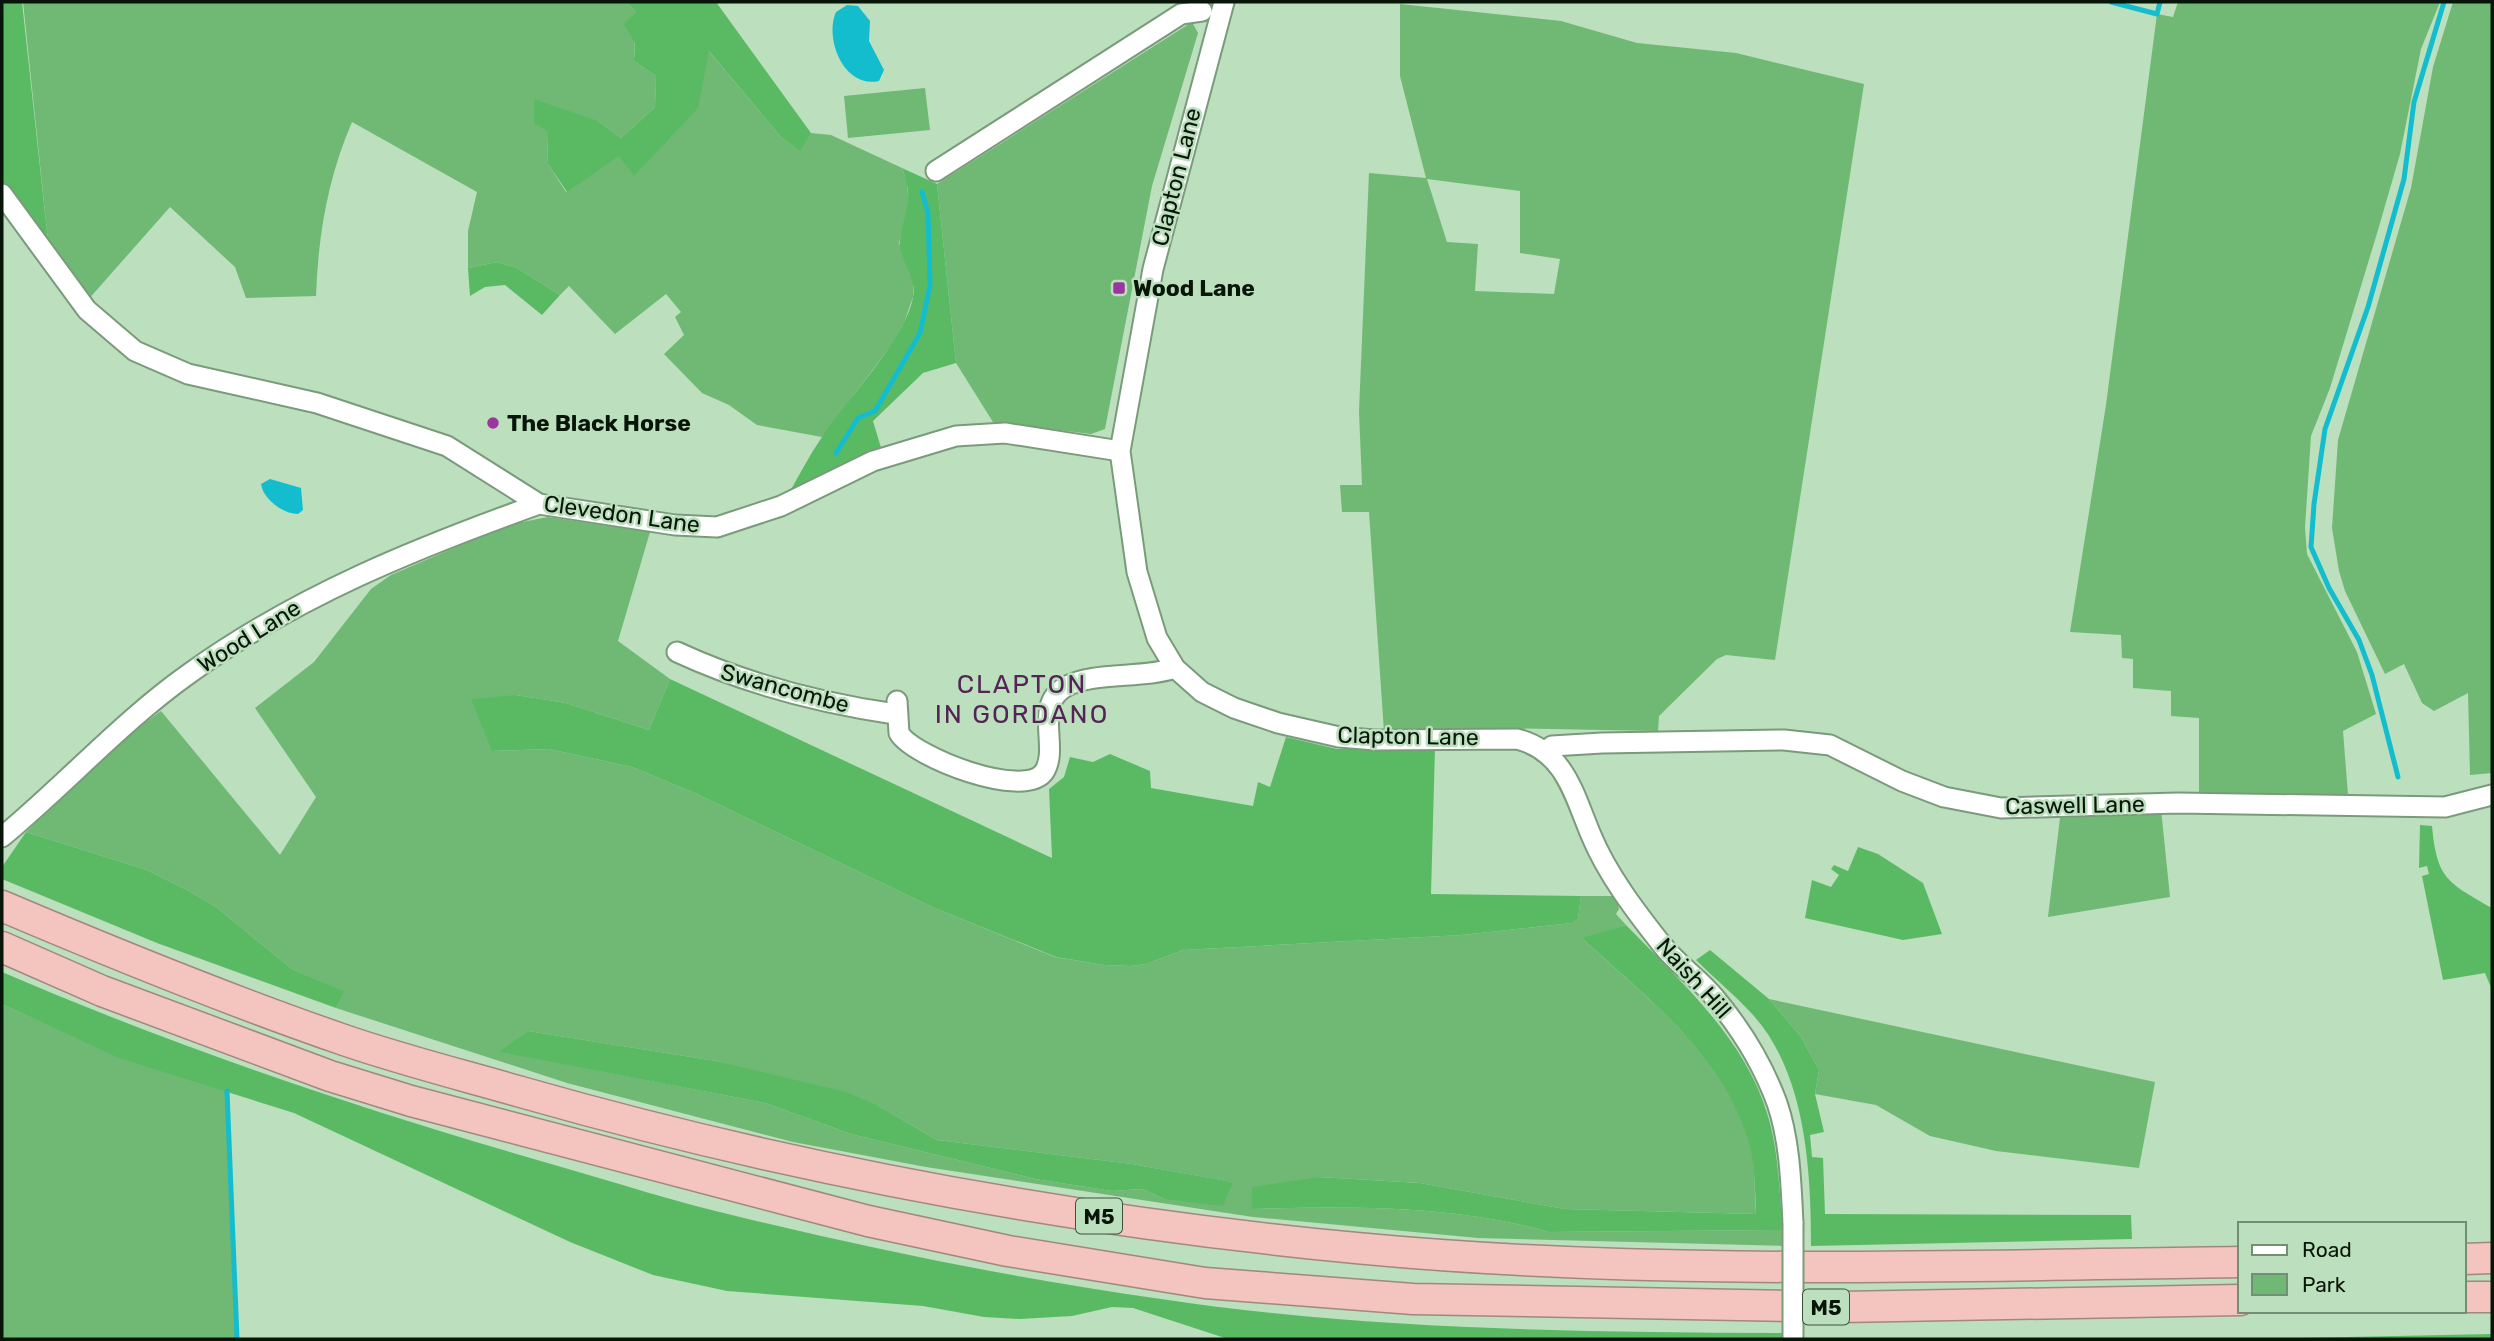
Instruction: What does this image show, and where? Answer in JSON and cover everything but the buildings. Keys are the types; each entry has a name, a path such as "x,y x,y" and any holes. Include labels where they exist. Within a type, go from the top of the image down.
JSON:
{"highway":[{"name":"M5","path":"2,906 191,984 350,1042 432,1066 770,1157 876,1180 1049,1210 1357,1248 1510,1259 1713,1265 2238,1262"},
{"name":"M5","path":"2,947 102,991 330,1076 411,1101 868,1221 1009,1251 1168,1277 1310,1293 1426,1300 1841,1307 2238,1300"},
{"path":"2466,1259 2492,1258"},
{"path":"2466,1297 2492,1297"}],"street":[{"path":"936,172 1181,14 1209,7"},
{"name":"Clapton Lane","path":"1209,7 1153,269 1119,451 1128,525 1139,582 1157,638 1175,668 1188,681 1219,702 1249,714 1315,732 1375,740 1517,739 1545,752"},
{"name":"Clevedon Lane","path":"2,194 87,310 135,351 188,374 317,403 447,446 539,504 675,525 717,527 781,506 873,461 956,436 983,432 1011,434 1119,451"},
{"name":"Wood Lane","path":"2,837 120,730 189,673 279,614 430,545 539,504"},
{"name":"Swancombe","path":"677,652 734,677 822,700 896,707 899,733 914,749 993,778 1030,781 1046,769 1049,711 1055,696 1064,688 1078,682 1145,676 1175,668"},
{"name":"Caswell Lane","path":"1545,752 1552,746 1602,743 1784,740 1830,745 1902,781 1944,797 2001,808 2178,803 2445,807 2492,795"},
{"name":"Naish Hill","path":"1545,752 1567,776 1601,857 1618,884 1664,947 1715,997 1749,1043 1777,1104 1789,1160 1793,1223 1793,1339"}],"green space":[{"path":"2,2 22,2 48,241 2,183"},
{"path":"23,2 626,2 636,12 634,61 656,76 655,107 621,138 598,121 547,131 548,164 566,192 619,155 634,175 708,50 781,137 799,150 811,133 831,135 902,168 907,182 909,210 899,243 913,274 913,297 904,323 893,343 822,437 757,425 729,405 702,393 664,354 684,335 675,317 681,312 666,294 615,334 569,286 560,295 517,268 497,262 468,268 468,231 477,192 352,122 326,207 316,296 246,298 235,267 170,207 87,301 48,241"},
{"path":"626,2 716,2 811,133 800,151 781,137 709,51 698,108 634,176 619,156 567,192 548,164 547,131 534,123 534,99 598,121 621,138 655,107 656,76 634,61 635,43 624,24 636,12"},
{"path":"2178,2 2440,2 2421,49 2400,154 2378,230 2330,388 2311,436 2305,527 2307,554 2357,652 2376,714 2343,731 2348,795 2199,798 2199,718 2171,716 2171,691 2133,688 2133,659 2122,658 2121,635 2070,632 2106,405 2157,14 2173,17"},
{"path":"2453,2 2492,2 2492,773 2470,775 2468,693 2434,711 2422,703 2404,664 2385,674 2345,591 2332,528 2338,440 2411,188 2433,67"},
{"path":"1400,4 1561,21 1637,43 1736,53 1864,84 1775,660 1726,655 1717,659 1659,716 1658,731 1489,728 1384,732 1369,512 1342,512 1340,485 1362,485 1359,411 1369,173 1426,178 1400,76","holes":["1427,179 1520,191 1520,253 1560,259 1554,294 1475,291 1478,244 1447,242"]},
{"path":"1192,22 1198,33 1152,186 1105,429 1091,434 993,422 956,363 937,184"},
{"path":"925,88 930,130 848,138 844,96"},
{"path":"902,168 937,184 956,363 923,373 873,421 882,451 787,497 817,444 888,350 908,314 914,289 900,248 908,198"},
{"path":"497,262 517,268 560,295 542,315 505,285 485,287 470,296 468,268"},
{"path":"548,517 650,532 618,641 670,679 649,730 566,703 516,695 492,751 549,749 632,767 697,794 932,907 1055,957 1104,965 1131,966 1146,964 1183,950 1462,935 1572,923 1578,919 1581,896 1616,896 1619,909 1616,914 1626,925 1583,939 1680,1029 1721,1080 1737,1108 1749,1139 1754,1166 1756,1214 1565,1209 1420,1183 1319,1177 1252,1209 1402,1209 1476,1217 1549,1232 1783,1230 1786,1246 1478,1238 1253,1217 926,1167 793,1142 567,1083 336,1008 343,991 292,969 216,907 189,891 147,870 26,832 127,736 161,711 280,855 316,797 255,708 314,662 371,589 391,575 507,525","holes":["528,1031 716,1061 879,1106 937,1140 1132,1164 1232,1182 1164,1199 1142,1189 1112,1191 1035,1179 851,1134 765,1103 501,1052"]},
{"path":"670,679 1052,858 1049,789 1064,777 1070,757 1093,762 1110,754 1150,771 1151,788 1253,806 1258,782 1270,787 1286,737 1337,749 1435,748 1431,894 1581,896 1578,919 1572,923 1462,935 1183,950 1146,964 1131,966 1104,965 1056,957 932,907 697,794 632,767 549,749 492,751 471,699 516,695 566,703 649,730"},
{"path":"2161,809 2170,897 2048,917 2060,818"},
{"path":"2420,825 2432,826 2437,858 2447,877 2464,892 2492,908 2492,990 2485,973 2443,980 2422,876 2429,874 2427,866 2419,868"},
{"path":"26,832 147,870 189,891 216,907 292,969 344,991 336,1008 157,943 2,879 2,867"},
{"path":"1858,847 1878,854 1923,883 1942,934 1903,940 1805,918 1812,880 1831,887 1839,875 1831,869 1834,865 1848,871"},
{"path":"1626,925 1708,1011 1743,1059 1757,1085 1774,1142 1783,1230 1549,1232 1476,1217 1402,1209 1252,1209 1252,1187 1319,1177 1420,1183 1565,1209 1756,1214 1753,1166 1748,1139 1736,1108 1720,1079 1679,1028 1582,938"},
{"path":"1710,950 1769,999 1801,1037 1819,1070 1815,1094 1824,1132 1810,1135 1812,1157 1823,1158 1825,1214 2131,1215 2132,1239 1811,1246 1807,1156 1795,1095 1785,1066 1754,1016 1696,960"},
{"path":"2,972 139,1028 277,1078 417,1124 691,1205 894,1252 1107,1291 1317,1317 1551,1330 1786,1333 1785,1339 1228,1339 1133,1308 1112,1307 1072,1316 1020,1319 984,1317 923,1306 727,1291 653,1275 570,1242 294,1113 119,1058 2,1004"},
{"path":"1769,999 2155,1082 2139,1168 1996,1151 1930,1136 1876,1105 1815,1094 1819,1070 1801,1037"},
{"path":"2,1004 119,1057 227,1091 237,1339 2,1339"},
{"path":"528,1031 716,1061 846,1092 879,1106 937,1140 1132,1164 1233,1182 1223,1206 1164,1199 1142,1189 1112,1191 1035,1179 851,1134 765,1103 499,1052"},
{"path":"2492,1334 2492,1339 2244,1339"}],"water":[{"path":"847,5 858,6 870,21 869,41 884,70 879,81 856,77 840,60 835,48 833,23 836,12"},
{"path":"270,479 301,488 303,510 298,514 292,513 270,500 261,484"}],"waterway":[{"path":"2111,2 2157,14 2160,2"},
{"path":"2398,777 2372,675 2359,640 2329,588 2311,547 2325,429 2368,307 2404,179 2414,102 2444,2"},
{"path":"836,453 858,418 875,411 920,333 930,285 928,213 922,192"},
{"path":"227,1091 237,1339"}],"place":[{"name":"Wood Lane","path":"1119,288"},
{"name":"The Black Horse","path":"493,423"}],"district":[{"name":"CLAPTON IN GORDANO","path":"1022,699"}]}
